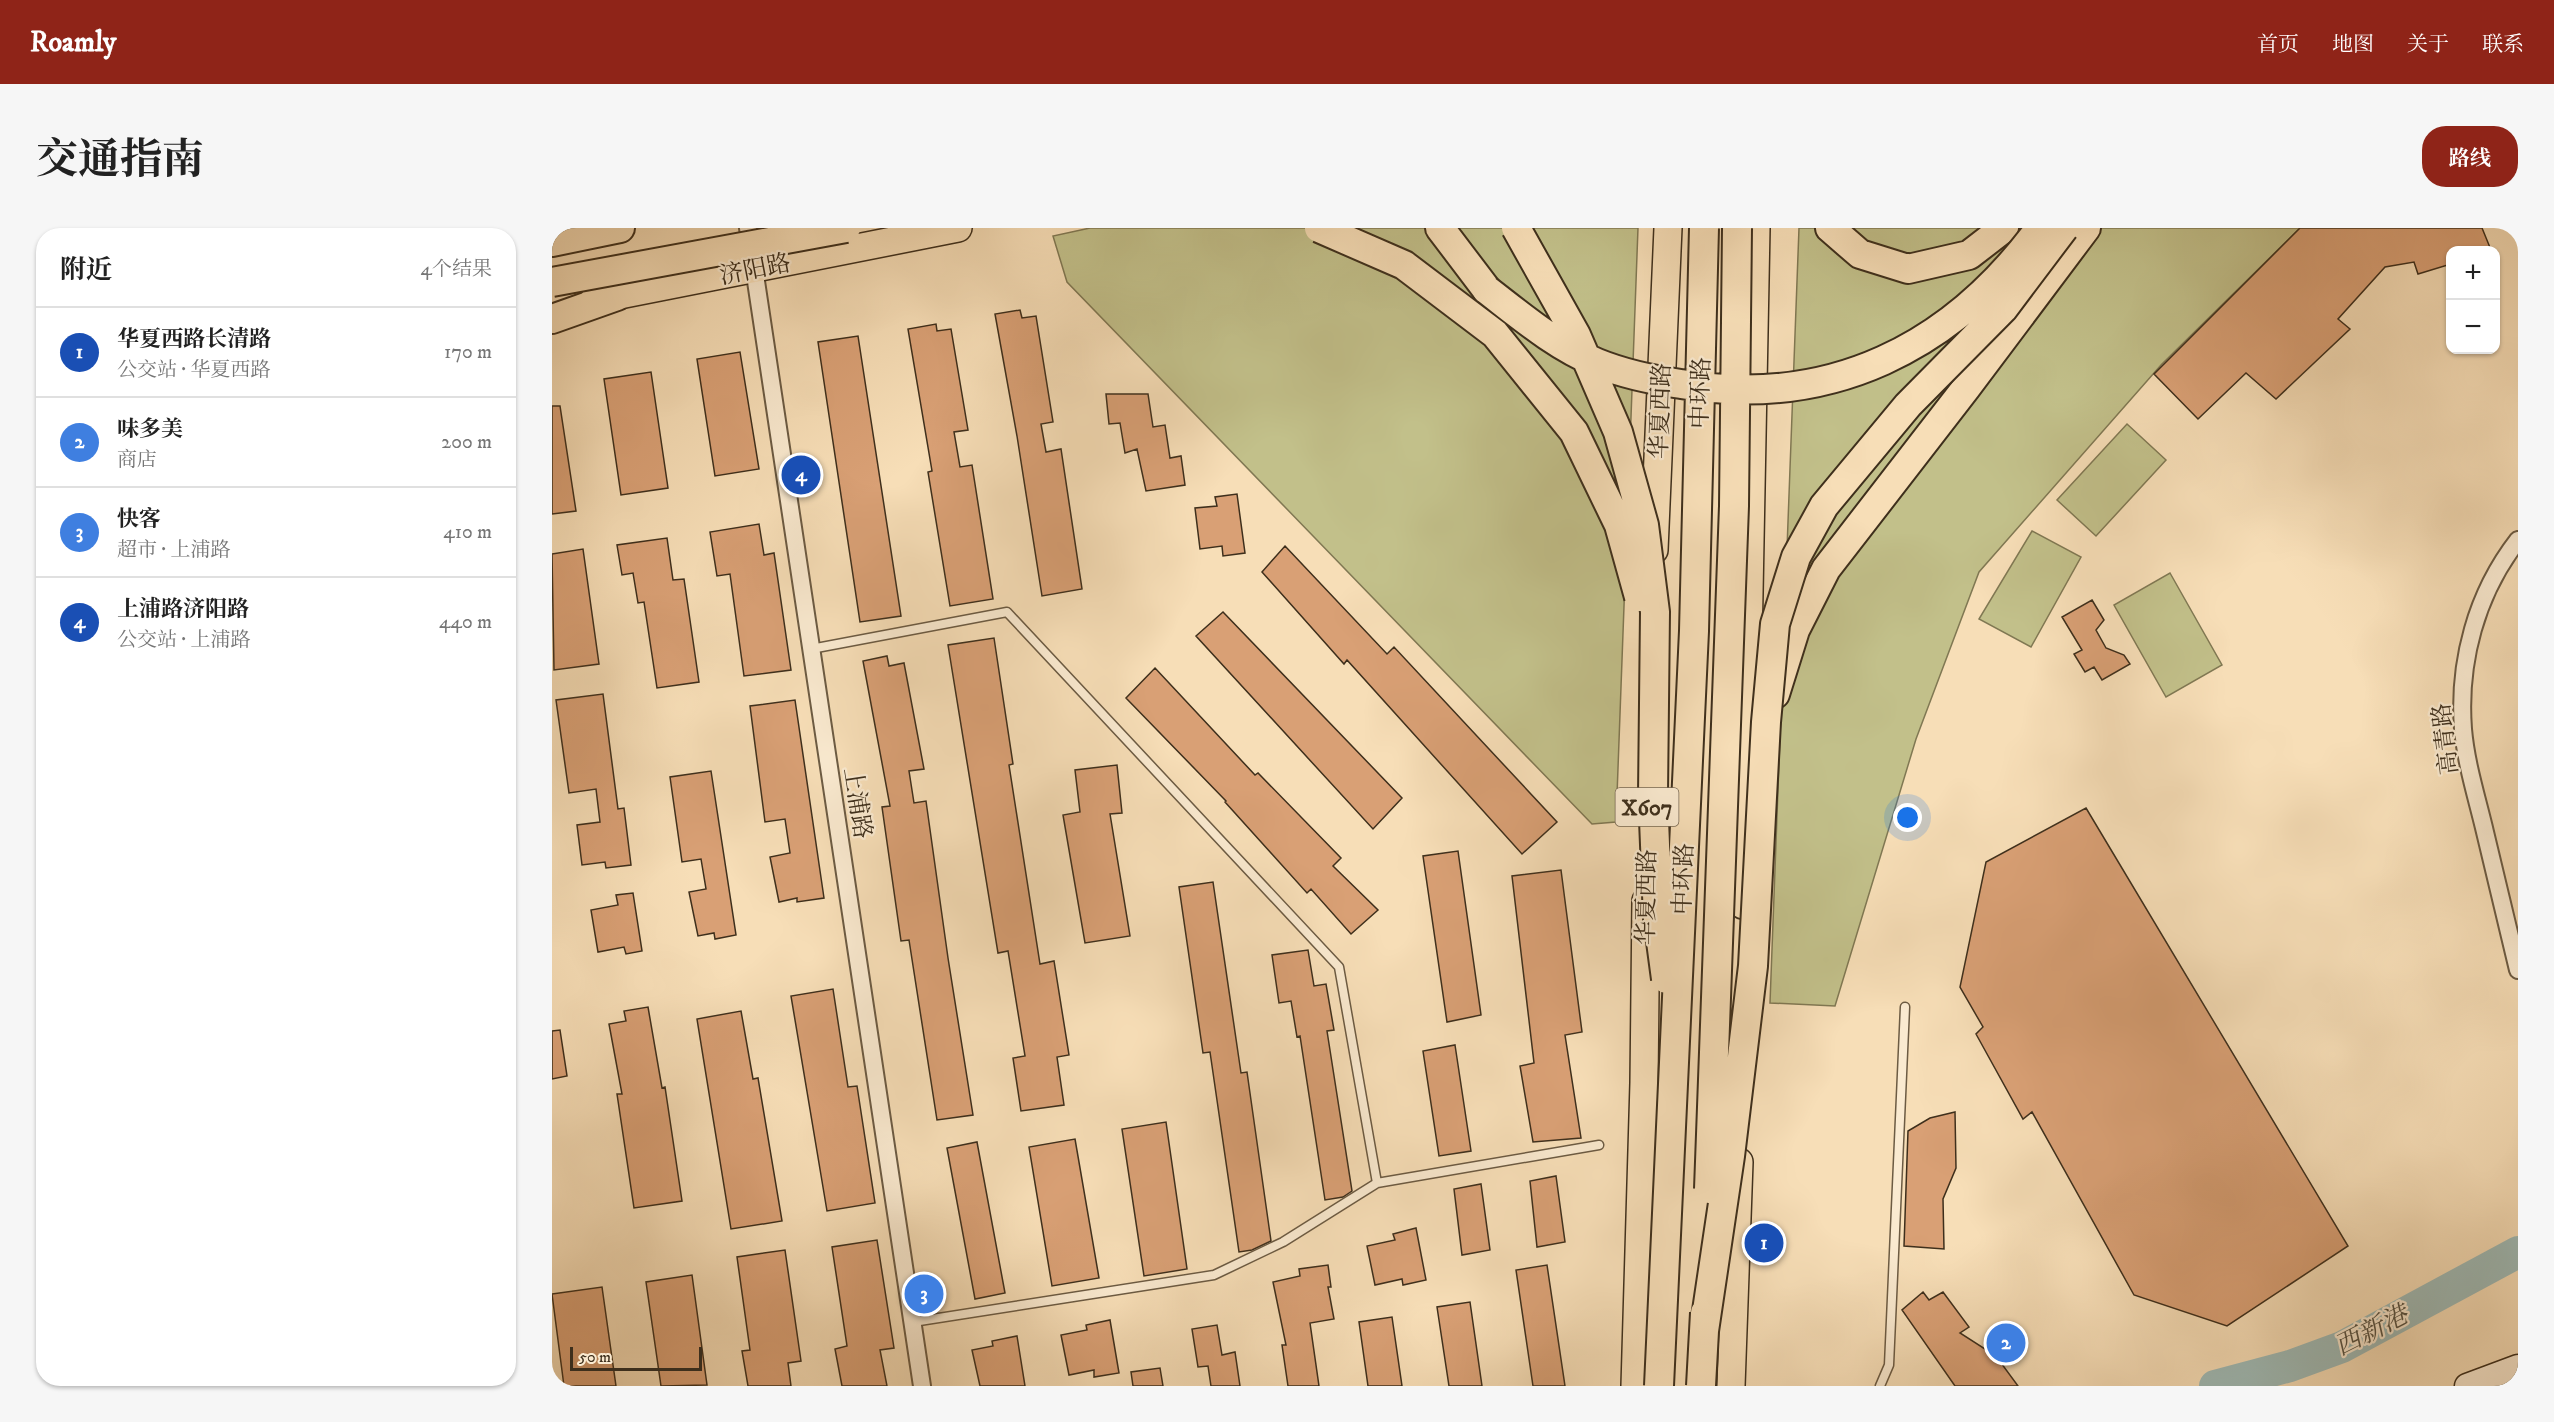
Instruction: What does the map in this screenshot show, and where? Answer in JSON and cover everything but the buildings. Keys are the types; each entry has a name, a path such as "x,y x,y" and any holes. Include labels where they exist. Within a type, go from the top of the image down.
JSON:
{"highway":[{"path":"552,242 620,228"},
{"path":"552,282 846,228"},
{"path":"1318,228 1404,265 1495,334 1574,432 1619,525 1655,654"},
{"path":"1440,228 1487,290 1549,338 1597,363 1648,379 1719,390 1781,389 1848,376 1913,347 1979,299 2040,228"},
{"path":"1516,228 1576,335 1618,432 1644,525 1656,612 1653,795 1658,908 1675,1060"},
{"name":"中环路","path":"1659,1386 1694,632 1704,228"},
{"name":"中环路","path":"1701,1386 1734,506 1737,228"},
{"path":"1830,228 1860,254 1908,269 1969,255 2004,228"},
{"path":"1704,1331 1730,1156 1753,966 1766,722 1774,624 1796,557 1824,506 1908,405 2003,309 2064,228"},
{"path":"1766,722 1795,630 1826,569 2086,228"},
{"path":"552,320 616,296"}],"main road":[{"name":"济阳路","path":"552,309 958,228"},
{"name":"华夏西路","path":"1635,1386 1644,1083 1649,678 1668,228"},
{"path":"1731,1386 1737,1244 1756,228"},
{"path":"2467,1386 2518,1367"}],"street":[{"name":"上浦路","path":"748,228 922,1386"},
{"name":"高青路","path":"2518,540 2495,575 2474,623 2464,674 2463,730 2518,970"}],"lane":[{"path":"811,648 1007,612 1339,967 1377,1183"},
{"path":"1880,1386 1889,1365 1905,1007"},
{"path":"913,1322 1214,1275 1283,1242 1377,1183 1599,1145"}],"shaded area":[{"path":"1090,228 1638,228 1616,822 1592,824 1067,282 1053,236"},
{"path":"1799,228 2300,228 2161,365 1979,572 1916,739 1835,1006 1770,1003"},
{"path":"2127,424 2166,460 2096,536 2057,500"},
{"path":"2032,531 2081,557 2031,647 1979,619"},
{"path":"2170,573 2222,665 2166,697 2114,605"}],"waterway":[{"name":"西新港","path":"2215,1386 2290,1366 2342,1347 2518,1252"}],"place":[{"name":"上浦路济阳路","path":"801,475"},
{"name":"华夏西路长清路","path":"1764,1243"},
{"name":"快客","path":"924,1294"},
{"name":"味多美","path":"2006,1343"}]}
